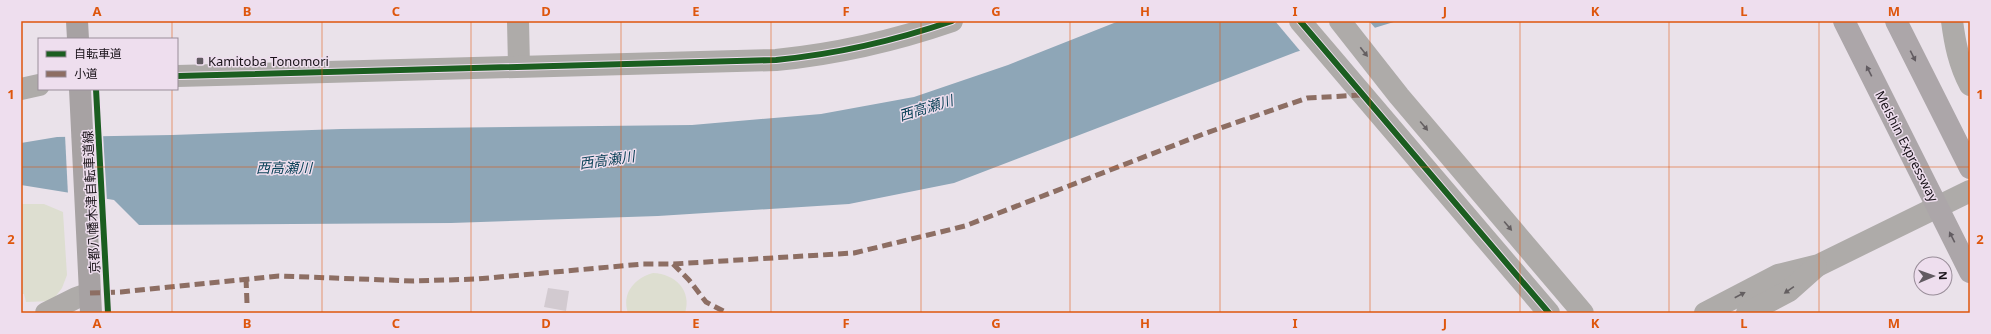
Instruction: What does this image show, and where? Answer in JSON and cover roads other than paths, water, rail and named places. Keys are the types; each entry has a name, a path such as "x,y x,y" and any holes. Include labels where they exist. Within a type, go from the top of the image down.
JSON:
{"highway":[{"name":"Meishin Expressway","path":"1844,21 1970,272"},
{"path":"1896,21 1970,168"}],"main road":[{"path":"77,21 78,38"},
{"path":"80,94 90,294"}],"street":[{"path":"518,21 519,66"},
{"path":"178,76 750,61 805,57 861,48 891,41 952,21"},
{"path":"1300,21 1377,114 1549,313"},
{"path":"1340,21 1399,96 1583,313"},
{"path":"1952,21 1961,68 1970,85"},
{"path":"21,88 38,85"},
{"path":"1377,114 1399,96"},
{"path":"1706,313 1778,275 1819,265 1970,191"},
{"path":"1747,313 1789,291 1819,265"},
{"path":"46,313 76,298 90,294"}],"water":[{"name":"西高瀬川","path":"1119,21 1397,21 1296,52 954,183 849,204 658,216 451,223 139,225 114,200 21,185 21,143 57,137 172,135 341,129 692,125 821,114 914,97 1008,65"}],"place":[{"name":"Kamitoba Tonomori","path":"200,61"}]}
